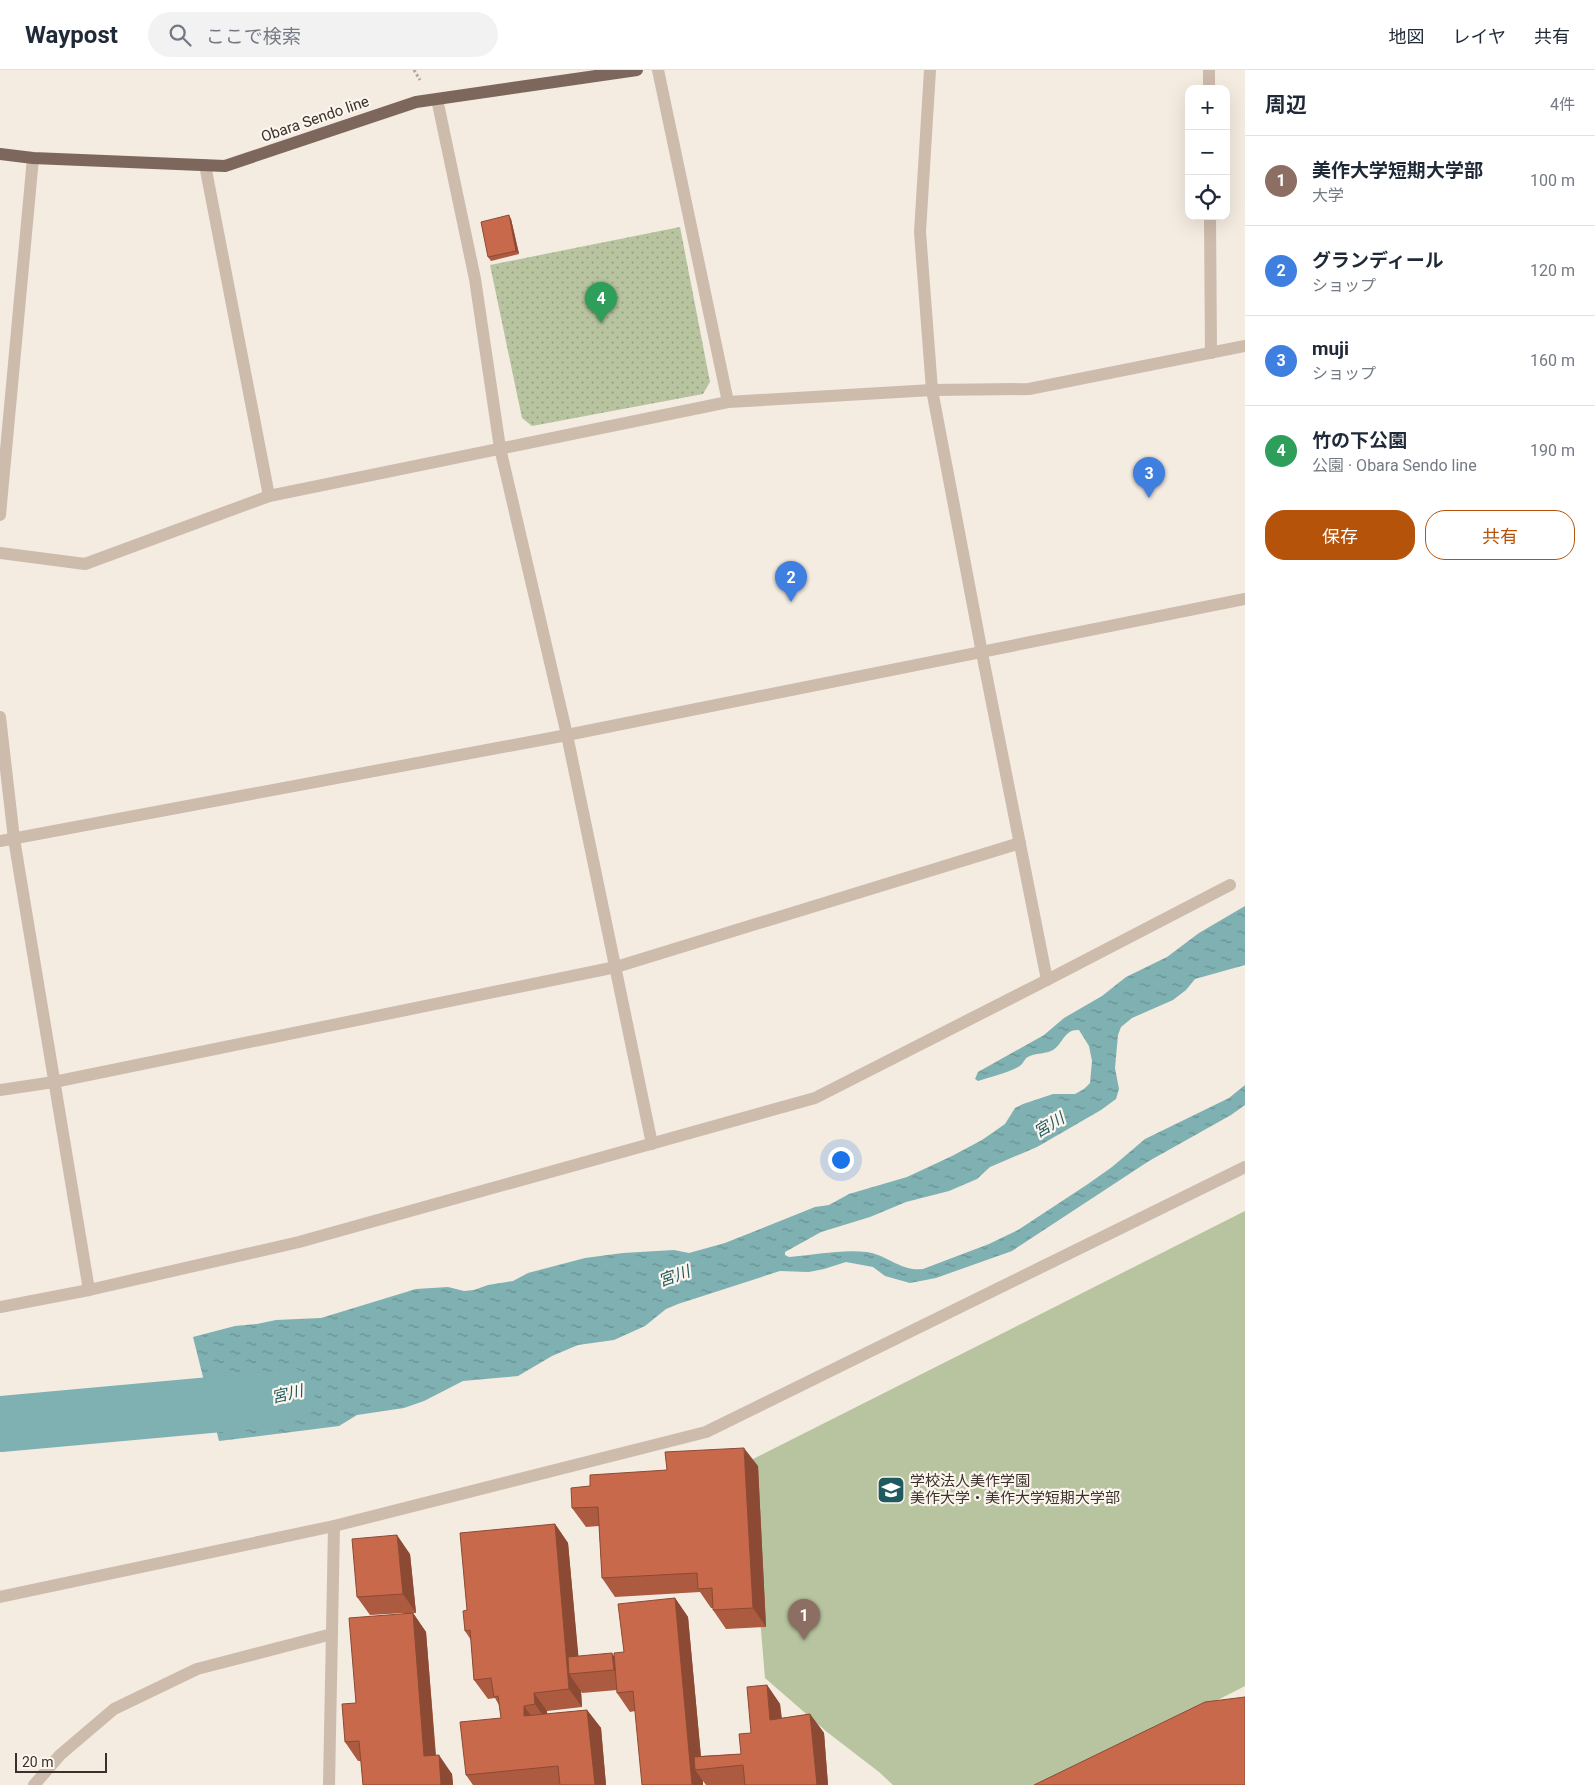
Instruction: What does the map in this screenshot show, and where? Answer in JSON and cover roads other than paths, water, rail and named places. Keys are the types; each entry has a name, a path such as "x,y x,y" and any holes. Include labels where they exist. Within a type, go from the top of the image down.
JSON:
{"main road":[{"name":"Obara Sendo line","path":"0,154 33,158 225,166 416,102 637,70"}],"street":[{"path":"658,70 728,402"},
{"path":"930,70 920,232 932,390 1047,980"},
{"path":"1209,70 1209,85"},
{"path":"436,99 475,279 500,448 567,735 652,1144"},
{"path":"0,515 33,158"},
{"path":"205,165 268,496"},
{"path":"1210,220 1211,353"},
{"path":"0,553 85,564 268,496 728,402 932,390 1029,389 1245,346"},
{"path":"0,841 567,735 1245,599"},
{"path":"0,717 14,839 89,1290"},
{"path":"0,1090 54,1082 616,967 1020,843"},
{"path":"0,1307 89,1290 299,1242 815,1098 1230,885"},
{"path":"0,1597 334,1526 706,1432 1245,1166"},
{"path":"329,1785 334,1526"},
{"path":"34,1785 60,1755 114,1709 197,1669 332,1634"}],"water":[{"path":"1245,906 1245,965 1195,979 1186,990 1173,1000 1132,1018 1121,1027 1118,1035 1115,1068 1119,1089 1116,1099 1101,1110 1037,1147 990,1167 977,1179 949,1191 906,1202 870,1217 821,1232 785,1252 785,1255 789,1257 838,1252 867,1252 881,1256 901,1266 923,1269 989,1244 1018,1230 1112,1167 1145,1139 1229,1098 1245,1085 1245,1105 1231,1115 1149,1161 1012,1251 936,1278 910,1283 885,1276 873,1267 846,1262 809,1272 780,1271 678,1304 666,1309 645,1326 614,1340 578,1345 552,1356 518,1376 463,1381 424,1401 404,1408 357,1415 339,1426 219,1441 193,1337 235,1326 276,1320 321,1318 416,1289 448,1287 464,1291 474,1290 488,1285 513,1281 528,1273 585,1258 623,1253 674,1250 689,1253 725,1243 815,1207 829,1205 849,1194 907,1177 982,1140 1005,1124 1015,1108 1023,1104 1053,1094 1075,1094 1084,1089 1090,1083 1092,1061 1089,1046 1079,1030 1074,1030 1067,1034 1053,1050 1028,1057 1018,1067 978,1081 975,1079 978,1072 1044,1035 1064,1018 1102,996 1126,977 1167,957 1199,933"}],"waterway":[{"name":"宮川","path":"0,1424 276,1399 287,1395"}],"place":[{"name":"竹の下公園","path":"601,323"},
{"name":"muji","path":"1149,498"},
{"name":"グランディール","path":"791,602"},
{"name":"学校法人美作学園 美作大学・美作大学短期大学部","path":"891,1490"},
{"name":"美作大学短期大学部","path":"804,1640"}]}
